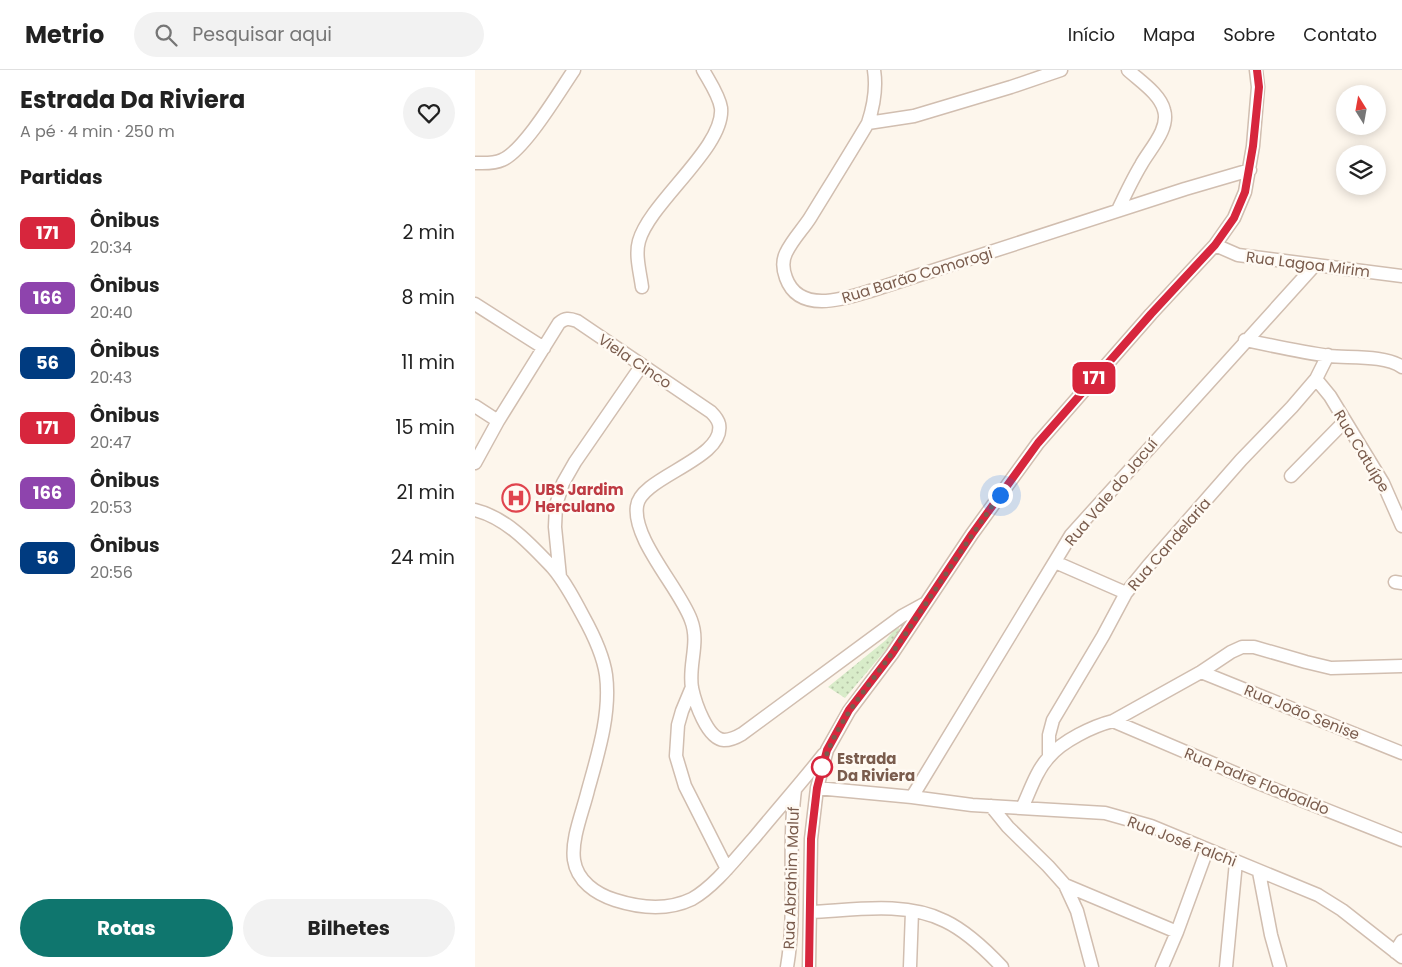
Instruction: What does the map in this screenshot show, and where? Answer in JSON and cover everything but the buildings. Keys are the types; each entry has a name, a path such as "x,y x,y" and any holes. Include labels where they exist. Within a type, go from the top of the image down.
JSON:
{"street":[{"path":"475,163 501,161 513,153 525,141 574,70"},
{"path":"642,287 637,256 639,240 657,209 684,177 712,138 720,121 721,107 703,70"},
{"name":"Rua Barão Comorogi","path":"874,70 876,85 873,108 867,123 786,253 783,269 789,285 799,295 815,301 842,299 870,291 1118,210 1249,170"},
{"path":"867,123 914,116 1003,90 1061,70"},
{"path":"1118,210 1143,162 1156,142 1163,126 1165,111 1157,97 1129,70"},
{"path":"475,510 504,524 530,544 560,576 597,644 606,675 607,703 603,728 589,789 575,836 573,860 578,873 588,887 602,896 625,903 656,908 669,906 692,898 727,869 796,789 827,750 849,710 892,654 972,534 1038,443 1151,314 1215,245 1234,218 1245,192 1249,170 1259,87 1257,70"},
{"name":"Rua Lagoa Mirim","path":"1215,245 1238,255 1402,276"},
{"name":"Rua Vale do Jacuí","path":"912,797 1071,536 1245,340 1315,265"},
{"path":"475,304 544,348 498,421 475,463"},
{"name":"Viela Cinco","path":"544,348 559,323 569,318 577,321 711,412 719,424 719,432 712,445 696,460 651,486 641,496 637,504 637,517 644,537 691,620 695,647 692,687"},
{"path":"1245,340 1328,356 1381,360 1398,364 1402,367"},
{"name":"Rua Candelaria","path":"1049,756 1049,735 1053,720 1126,593 1241,460 1316,379 1328,356"},
{"path":"560,576 555,527 556,505 563,483 575,462 641,365"},
{"name":"Rua Catuípe","path":"1316,379 1330,396 1383,483 1402,526"},
{"path":"475,406 498,421"},
{"path":"1291,476 1345,421"},
{"path":"1055,562 1126,593"},
{"path":"692,687 699,711 706,726 715,737 723,740 733,739 753,727 902,616 927,602"},
{"path":"1022,808 1039,770 1049,756 1063,745 1097,725 1113,721 1242,647 1254,647 1331,668 1402,666"},
{"name":"Rua João Senise","path":"1201,672 1402,753"},
{"path":"692,687 678,725 676,756 685,786 727,869"},
{"name":"Rua Padre Flodoaldo","path":"1113,721 1256,782 1402,840"},
{"path":"809,967 811,839 817,788 827,750"},
{"name":"Rua José Falchi","path":"817,788 991,806 1105,814 1120,817 1151,826 1326,900 1400,950"},
{"name":"Rua Abrahim Maluf","path":"787,967 791,944 792,814 796,789"},
{"path":"991,806 1009,828 1065,885 1077,911 1092,967"},
{"path":"1162,967 1207,850"},
{"path":"1226,967 1236,862"},
{"path":"1259,872 1277,964"},
{"path":"1065,885 1177,932"},
{"path":"1077,911 1095,898"},
{"path":"811,912 912,911 939,918 954,926 1002,967"},
{"path":"910,967 912,911"}],"green space":[{"path":"899,628 900,633 845,698 828,687 886,640 895,629"}],"bus line":[{"name":"171","path":"809,967 811,940 811,839 817,788 827,750 849,710 892,654 972,534 1038,443 1151,314 1215,245 1234,218 1245,192 1253,146 1259,87 1257,70"}],"place":[{"name":"UBS Jardim Herculano","path":"516,498"},
{"name":"Estrada Da Riviera","path":"822,767"}],"route":[{"path":"822,767 822,769 827,750 849,710 892,654 1000,495"}]}
